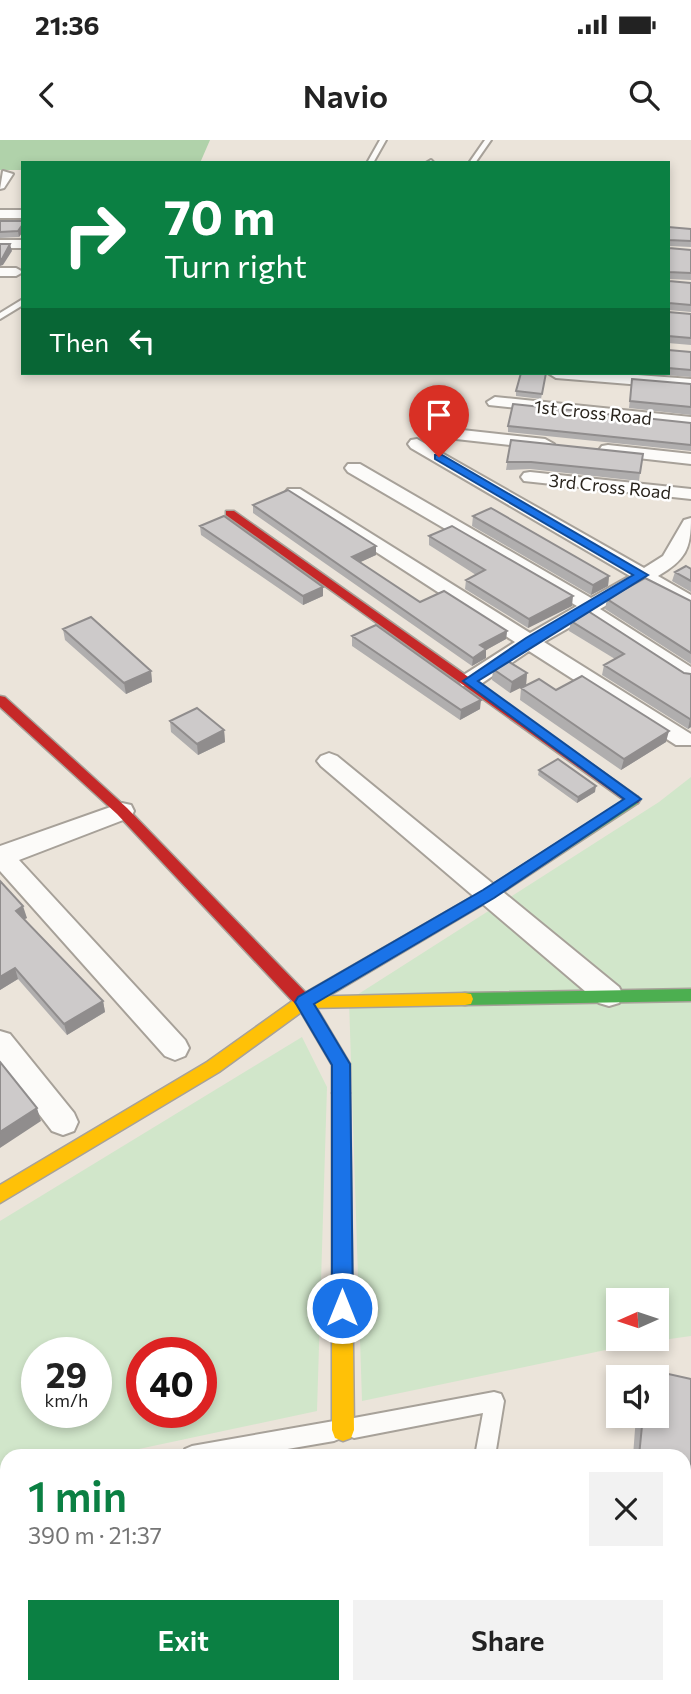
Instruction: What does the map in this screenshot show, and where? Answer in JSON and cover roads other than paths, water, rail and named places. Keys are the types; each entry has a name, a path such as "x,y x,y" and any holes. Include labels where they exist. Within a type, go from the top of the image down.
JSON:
{"street":[{"path":"0,214 21,214"},
{"path":"0,244 21,244"},
{"path":"0,272 16,272"},
{"path":"581,375 691,384"},
{"name":"1st Cross Road","path":"495,401 691,422"},
{"path":"453,434 561,446"},
{"path":"416,444 650,570 691,603"},
{"path":"587,448 691,459"},
{"path":"354,468 589,608 691,676"},
{"name":"3rd Cross Road","path":"530,477 691,494"},
{"path":"294,494 531,641 684,740"},
{"path":"0,1195 213,1067 304,1002 489,894 634,799 230,513"},
{"path":"470,681 531,641 671,560 690,531"},
{"path":"650,570 691,572"},
{"path":"0,700 122,811 304,1002 341,1064 343,1430"},
{"path":"329,761 609,995"},
{"path":"122,811 1,856 175,1048"},
{"path":"304,1002 691,995"},
{"path":"0,1042 63,1122"}],"lane":[{"path":"370,161 383,140"},
{"path":"473,161 488,140"},
{"path":"0,317 21,302"},
{"path":"233,1449 494,1401 486,1449"},
{"path":"338,1449 343,1430"}]}
